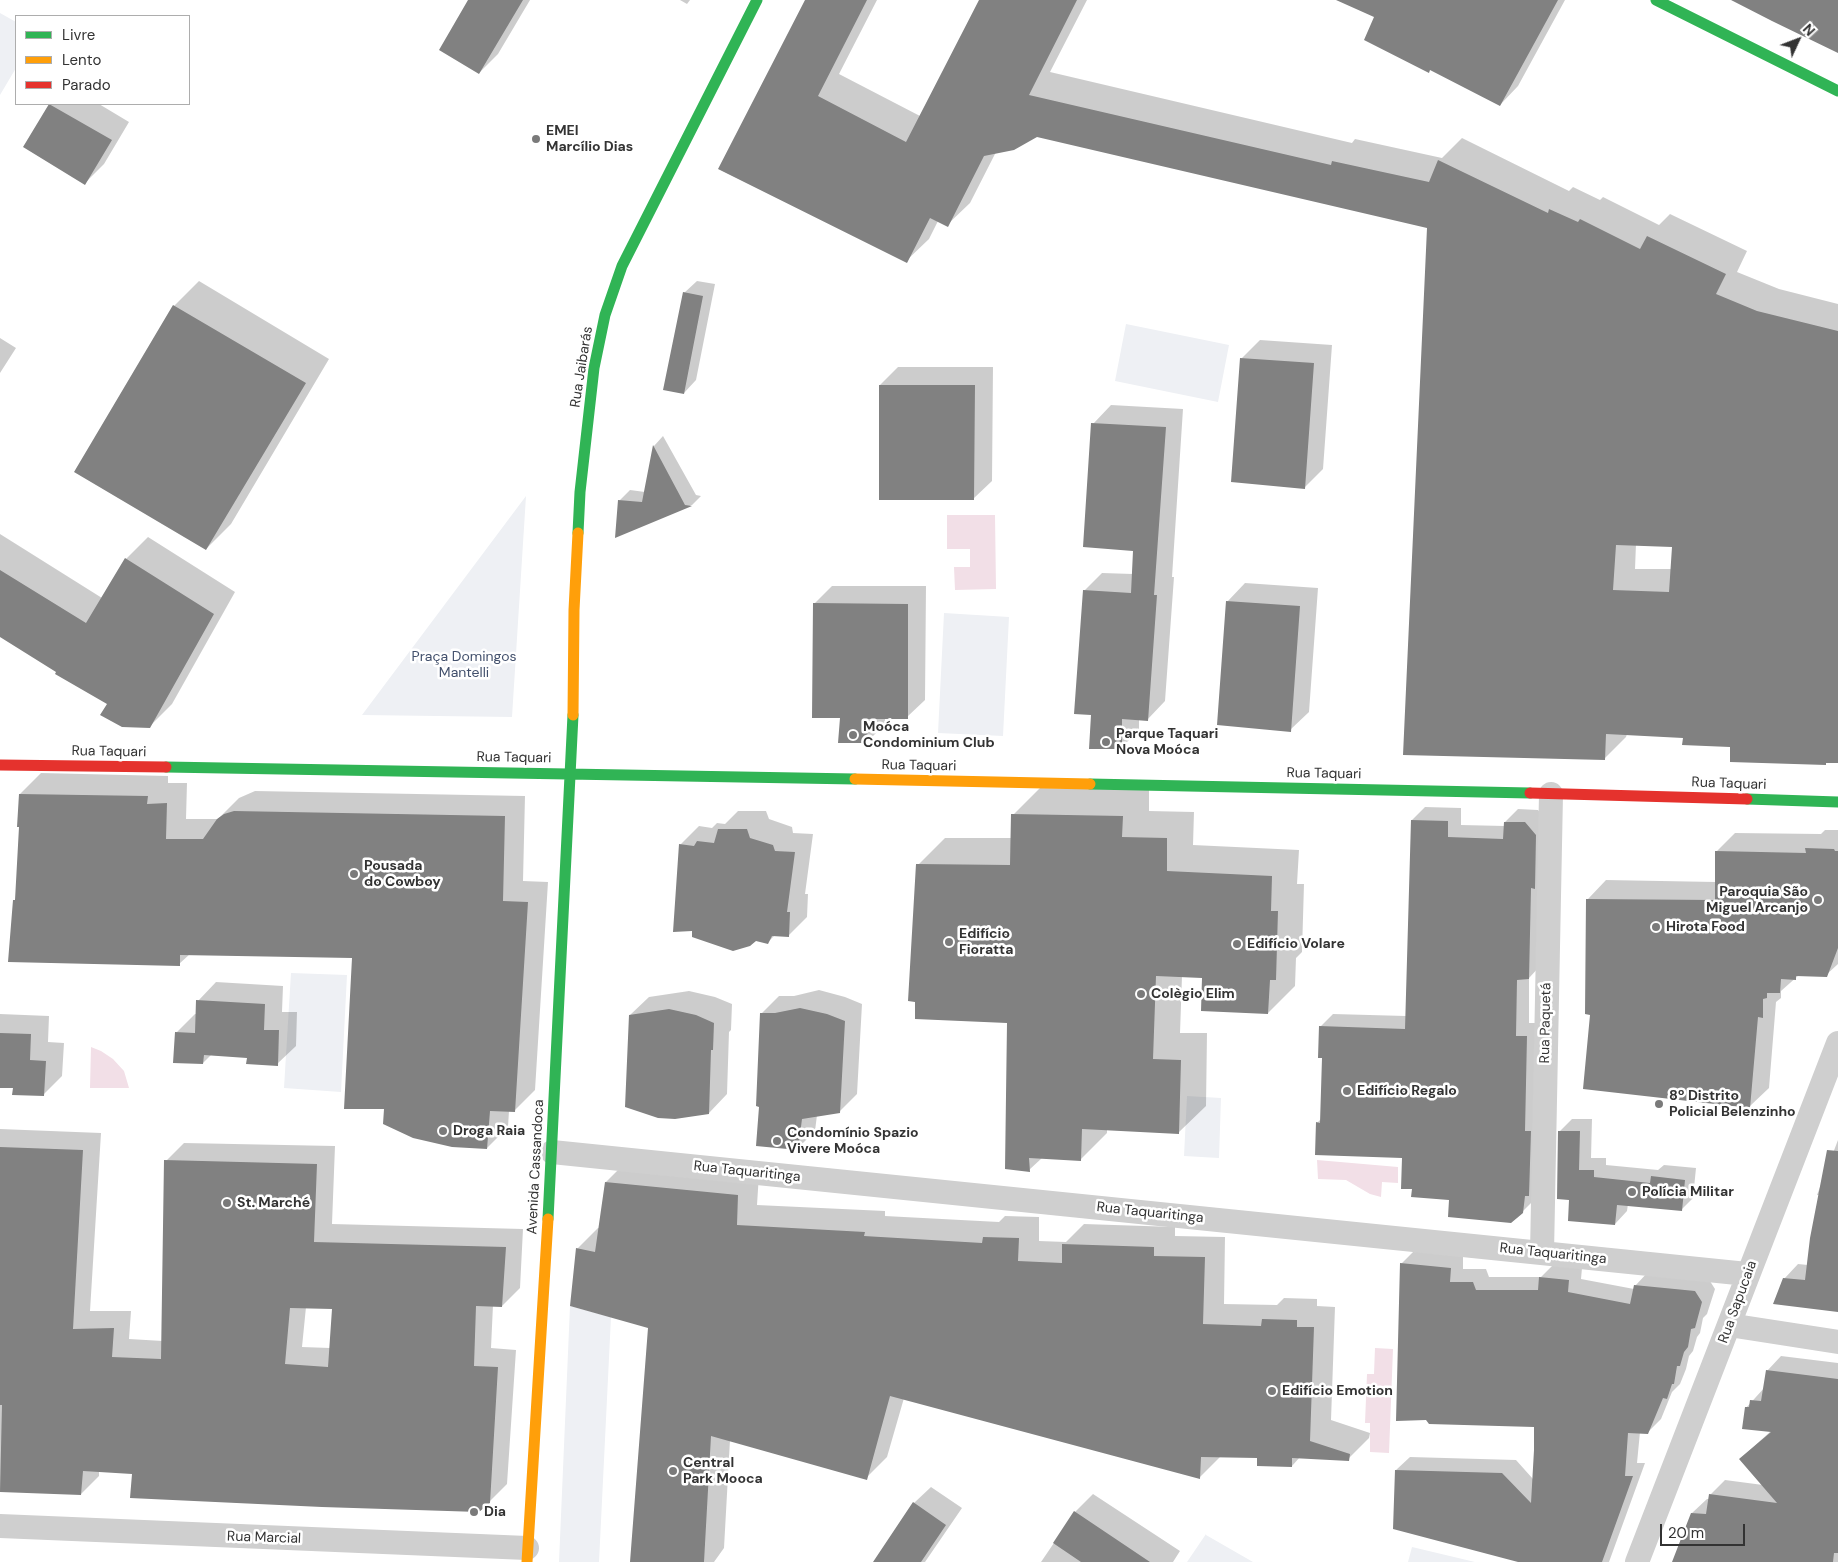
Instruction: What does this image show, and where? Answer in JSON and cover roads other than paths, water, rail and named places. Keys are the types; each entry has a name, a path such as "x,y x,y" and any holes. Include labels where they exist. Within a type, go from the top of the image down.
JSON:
{"main road":[{"name":"Rua Jaibarás","path":"572,774 574,610 580,492 594,368 606,315 622,266 757,0"},
{"path":"1656,0 1838,91"},
{"name":"Rua Taquari","path":"0,765 572,774 1551,794 1838,802"},
{"name":"Avenida Cassandoca","path":"527,1555 552,1152 572,774"}],"street":[{"name":"Rua Paquetá","path":"1542,1253 1551,794"},
{"name":"Rua Sapucaia","path":"1638,1562 1747,1274 1838,1043"},
{"name":"Rua Taquaritinga","path":"552,1152 1747,1274"},
{"path":"1729,1325 1838,1342"},
{"name":"Rua Marcial","path":"0,1526 527,1555"}],"place":[{"name":"EMEI Marcílio Dias","path":"536,139"},
{"name":"Moóca Condominium Club","path":"853,735"},
{"name":"Parque Taquari Nova Moóca","path":"1106,742"},
{"name":"Pousada do Cowboy","path":"354,874"},
{"name":"Paroquia São Miguel Arcanjo","path":"1818,900"},
{"name":"Hirota Food","path":"1656,927"},
{"name":"Edifício Fioratta","path":"949,942"},
{"name":"Edifício Volare","path":"1237,944"},
{"name":"Colègio Elim","path":"1141,994"},
{"name":"Edifício Regalo","path":"1347,1091"},
{"name":"8º Distrito Policial Belenzinho","path":"1659,1104"},
{"name":"Droga Raia","path":"443,1131"},
{"name":"Condomínio Spazio Vivere Moóca","path":"777,1141"},
{"name":"Polícia Militar","path":"1632,1192"},
{"name":"St. Marché","path":"227,1203"},
{"name":"Edifício Emotion","path":"1272,1391"},
{"name":"Central Park Mooca","path":"673,1471"},
{"name":"Dia","path":"474,1512"}],"park label":[{"name":"Praça Domingos Mantelli","path":"464,666"}]}
